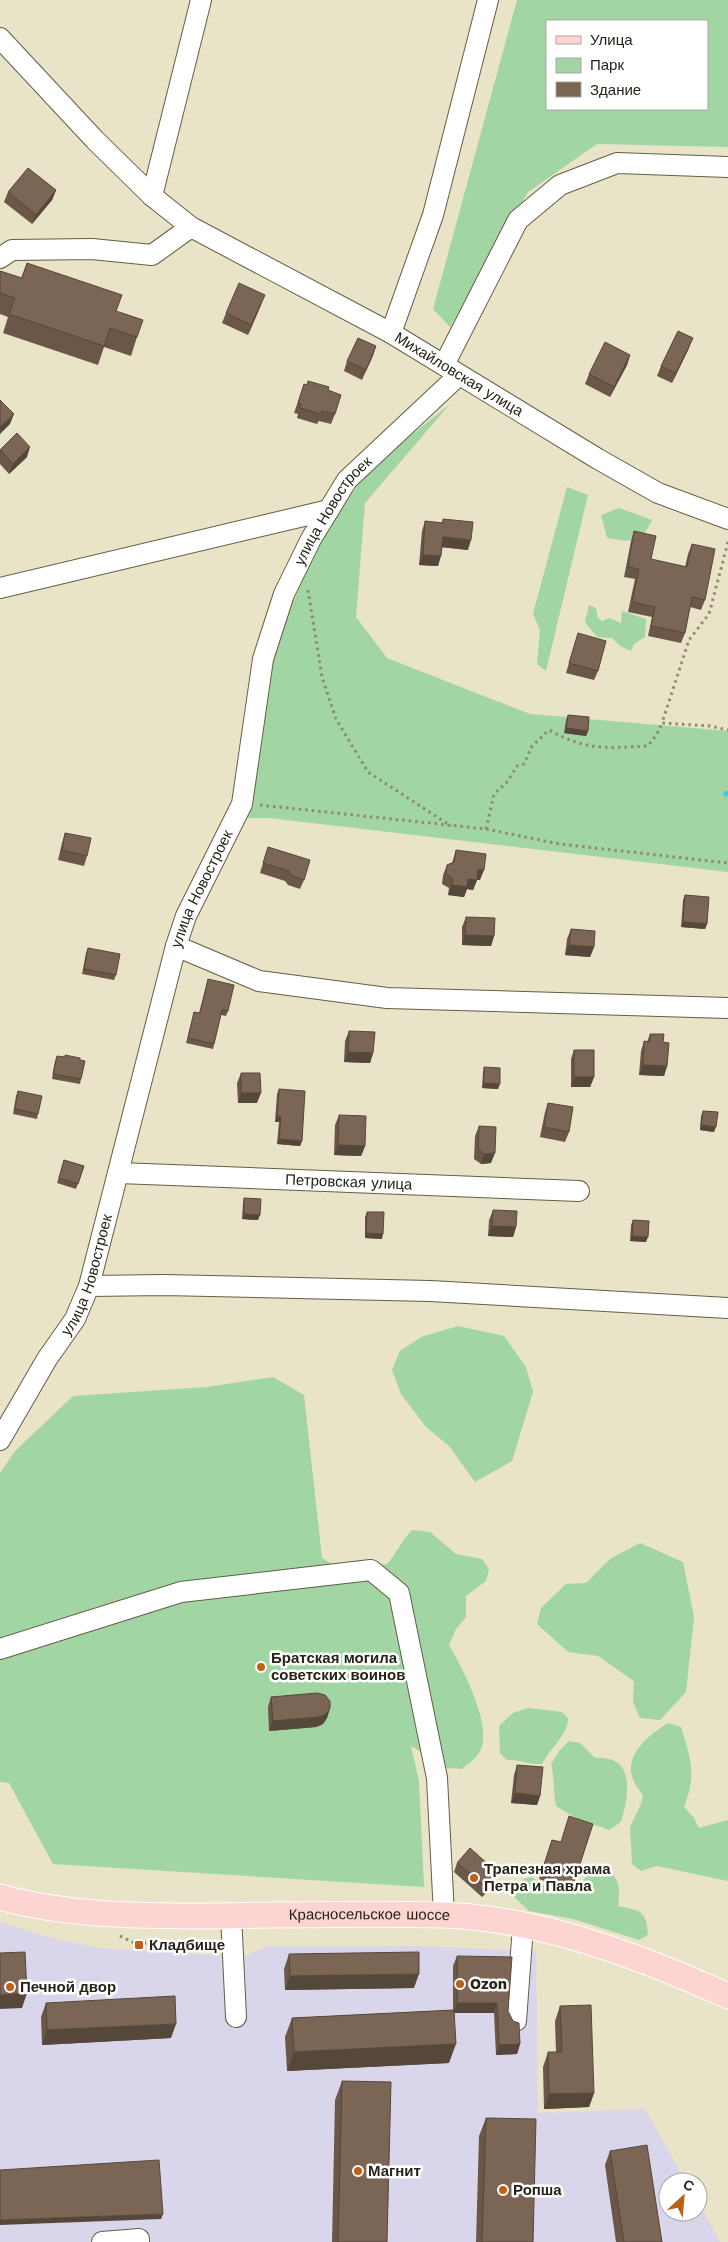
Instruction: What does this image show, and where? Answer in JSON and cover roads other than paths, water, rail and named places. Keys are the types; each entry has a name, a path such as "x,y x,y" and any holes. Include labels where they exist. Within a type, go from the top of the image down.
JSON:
{"main road":[{"name":"Красносельское шоссе","path":"0,1897 76,1910 133,1915 444,1915 523,1926 589,1941 680,1974 728,1996"}],"street":[{"path":"152,196 201,0"},
{"path":"391,333 433,215 488,0"},
{"name":"Михайловская улица","path":"0,38 95,140 152,196 191,227 391,333 598,459 658,493 728,519"},
{"name":"улица Новостроек","path":"0,1440 47,1359 74,1319 89,1286 176,946 186,916 242,804 263,659 284,594 311,539 348,480 452,370 518,220 560,185 617,163 728,167"},
{"path":"0,258 12,250 92,249 152,255 191,227"},
{"path":"0,588 329,510"},
{"path":"176,946 259,981 387,998 728,1008"},
{"name":"Петровская улица","path":"119,1173 579,1190"},
{"path":"89,1286 164,1285 430,1291 728,1308"},
{"path":"0,1649 181,1592 371,1570 399,1592 437,1778 444,1915"},
{"path":"231,1916 236,2017"},
{"path":"516,2021 523,1926"},
{"path":"102,2242 139,2239 139,2242"}],"place":[{"name":"Братская могила советских воинов","path":"261,1667"},
{"name":"Трапезная храма Петра и Павла","path":"474,1878"},
{"name":"Кладбище","path":"139,1945"},
{"name":"Ozon","path":"460,1984"},
{"name":"Печной двор","path":"10,1987"},
{"name":"Магнит","path":"358,2171"},
{"name":"Ропша","path":"503,2190"}]}
